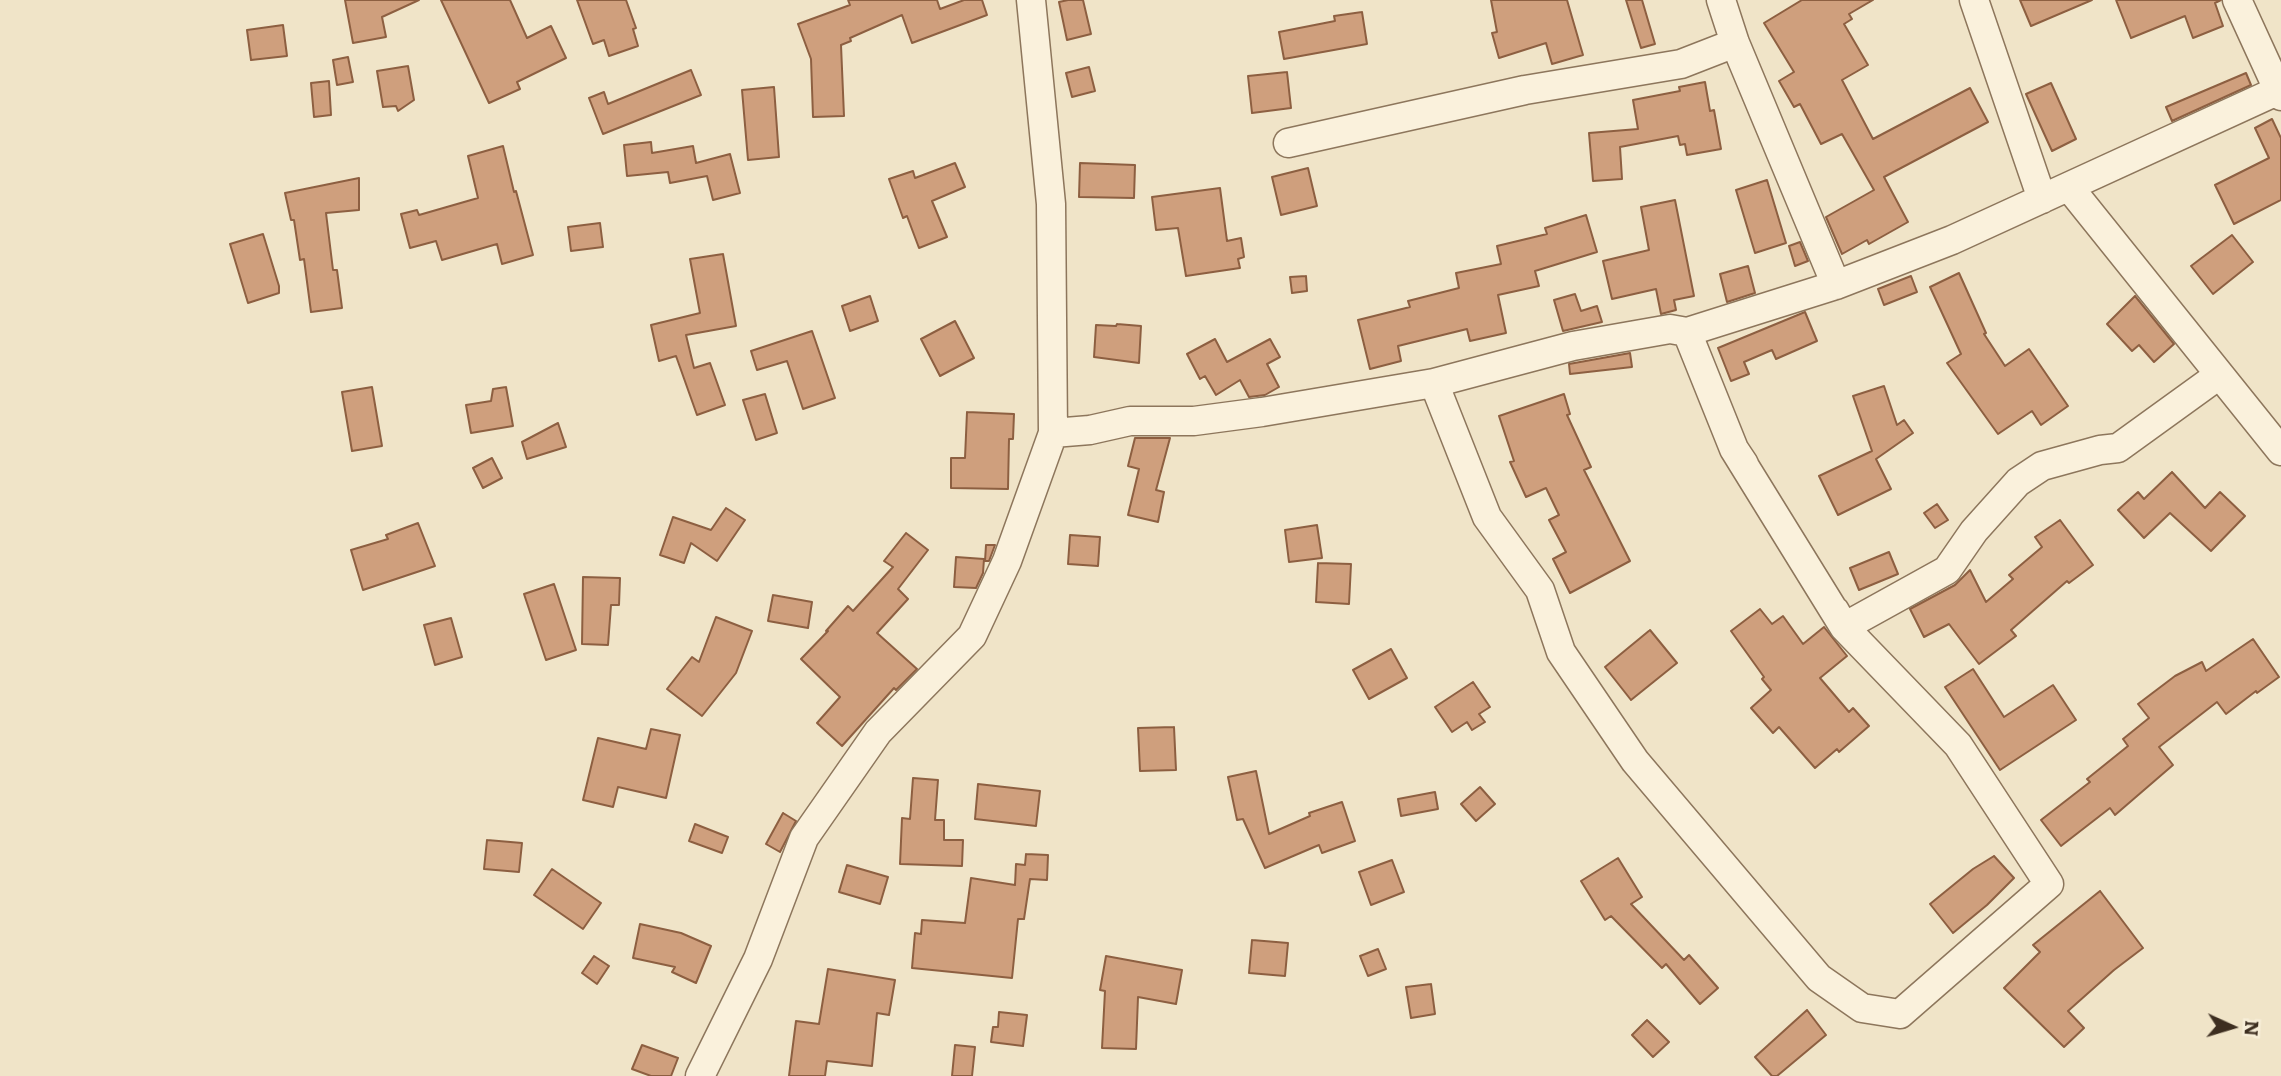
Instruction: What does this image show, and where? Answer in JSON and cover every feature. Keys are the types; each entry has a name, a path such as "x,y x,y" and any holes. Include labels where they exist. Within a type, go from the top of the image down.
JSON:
{"street":[{"path":"700,1076 758,959 804,838 878,732 972,636 1007,561 1053,433 1051,204 1031,0"},
{"path":"1721,0 1735,43 1836,285"},
{"path":"1974,0 2042,199"},
{"path":"1053,433 1090,430 1130,421 1208,420 1434,383 1573,346 1670,329 1687,332 1836,285 1952,240 2279,94 2237,0"},
{"path":"1287,143 1525,90 1681,64 1735,43"},
{"path":"2069,187 2281,451"},
{"path":"1434,383 1487,517 1540,590 1561,652 1635,761 1819,978 1862,1008 1900,1014 2049,884 1958,745 1844,627 1807,557 1734,449 1687,332"},
{"path":"1844,627 1947,570 1974,531 2018,482 2042,466 2100,450 2118,448 2219,375"}],"building":[{"path":"345,0 419,0 382,17 386,37 353,43"},
{"path":"441,0 510,0 527,38 551,26 566,58 517,82 520,89 489,103"},
{"path":"577,0 626,0 636,28 633,29 638,46 609,56 604,40 593,44"},
{"path":"848,0 937,0 940,9 964,0 982,0 987,15 912,43 902,15 850,38 851,41 841,45 844,116 813,117 811,59 798,24 850,5"},
{"path":"1083,0 1091,34 1067,40 1059,2"},
{"path":"1491,0 1567,0 1583,55 1552,64 1546,43 1499,58 1492,33 1497,32"},
{"path":"1626,0 1642,0 1655,44 1641,48"},
{"path":"1802,0 1873,0 1849,14 1852,19 1844,24 1868,65 1842,80 1873,139 1970,88 1988,122 1884,177 1908,222 1869,244 1867,240 1842,254 1826,217 1874,190 1842,134 1821,144 1800,104 1794,107 1779,81 1794,72 1764,23"},
{"path":"2020,0 2092,0 2031,26"},
{"path":"2116,0 2221,0 2215,3 2223,26 2193,38 2185,16 2131,38"},
{"path":"1362,12 1367,44 1284,59 1279,32 1335,21 1334,16"},
{"path":"283,25 287,56 251,60 247,30"},
{"path":"348,57 353,82 337,85 333,60"},
{"path":"408,66 414,100 398,111 396,106 383,107 377,71"},
{"path":"1089,67 1095,91 1072,97 1066,73"},
{"path":"691,70 701,95 603,134 589,98 604,92 608,104"},
{"path":"1287,72 1291,108 1252,113 1248,76"},
{"path":"2246,73 2251,85 2172,121 2166,107"},
{"path":"329,81 331,115 314,117 311,83"},
{"path":"1705,82 1710,111 1714,110 1721,149 1687,155 1685,144 1680,145 1678,136 1620,147 1622,179 1593,181 1589,133 1638,129 1633,100 1680,91 1679,87"},
{"path":"2051,83 2076,139 2052,151 2026,94"},
{"path":"774,87 779,157 748,160 742,90"},
{"path":"2272,119 2281,138 2281,200 2234,224 2215,185 2269,158 2255,128"},
{"path":"651,142 652,153 693,146 696,163 730,154 740,193 713,200 707,176 670,183 668,172 627,176 624,145"},
{"path":"503,146 533,255 502,264 497,244 442,260 436,241 410,248 401,214 417,210 419,215 478,198 468,156"},
{"path":"955,163 965,187 932,201 947,237 919,248 907,216 903,218 889,179 913,171 915,178"},
{"path":"1080,163 1135,165 1134,198 1079,197"},
{"path":"1308,168 1317,206 1281,215 1272,177"},
{"path":"359,178 359,210 326,213 333,270 337,270 342,308 311,312 304,259 300,260 294,220 291,220 285,193"},
{"path":"1767,180 1786,243 1755,253 1736,190"},
{"path":"1220,188 1227,241 1241,238 1244,257 1238,259 1240,268 1186,276 1178,228 1156,230 1152,197"},
{"path":"1675,200 1694,296 1674,300 1676,310 1661,314 1656,289 1612,299 1603,261 1649,250 1641,207"},
{"path":"1586,215 1597,252 1535,271 1539,286 1498,295 1506,333 1470,341 1467,329 1398,346 1401,361 1370,369 1358,320 1410,307 1408,301 1459,288 1456,273 1501,264 1497,246 1547,234 1545,228"},
{"path":"600,223 603,247 571,251 568,227"},
{"path":"263,234 279,293 248,303 230,244"},
{"path":"2232,235 2253,262 2213,294 2191,266"},
{"path":"1800,242 1808,261 1795,266 1789,246"},
{"path":"723,254 736,326 686,335 694,368 710,363 725,405 697,415 676,356 659,361 651,325 700,313 690,259"},
{"path":"1748,266 1755,293 1727,302 1720,274"},
{"path":"1959,273 1986,333 1984,334 2005,366 2029,349 2068,406 2041,425 2032,411 1998,434 1947,363 1961,354 1930,287"},
{"path":"1306,276 1307,291 1292,293 1290,277"},
{"path":"1911,276 1917,292 1884,305 1878,289"},
{"path":"1575,294 1581,311 1597,306 1602,322 1563,331 1554,300"},
{"path":"870,296 878,321 850,331 842,306"},
{"path":"2135,296 2174,344 2154,362 2139,345 2132,351 2107,324"},
{"path":"1805,312 1817,341 1776,359 1772,350 1744,362 1749,374 1731,381 1718,348"},
{"path":"955,321 974,358 940,376 921,339"},
{"path":"1096,325 1141,326 1139,363 1094,357"},
{"path":"812,331 835,398 803,409 787,361 757,370 751,351"},
{"path":"1215,339 1227,362 1270,339 1280,357 1267,364 1279,387 1265,395 1249,397 1240,380 1216,395 1205,376 1200,379 1187,354"},
{"path":"1630,353 1632,367 1570,374 1569,364"},
{"path":"1884,386 1897,425 1904,420 1913,433 1876,459 1891,489 1838,515 1819,476 1872,451 1853,396"},
{"path":"372,387 382,446 352,451 342,392"},
{"path":"506,387 513,426 471,433 466,405 491,401 493,389"},
{"path":"765,394 777,433 756,440 743,400"},
{"path":"1564,394 1570,414 1567,415 1591,467 1584,470 1630,561 1570,593 1553,559 1566,552 1549,520 1559,515 1546,488 1526,497 1510,462 1514,461 1499,416"},
{"path":"967,412 1014,414 1013,439 1009,439 1008,489 951,488 951,458 965,458"},
{"path":"558,423 566,447 527,459 522,442"},
{"path":"1135,438 1170,438 1156,490 1164,492 1158,522 1128,515 1139,469 1128,466"},
{"path":"492,458 502,478 483,488 473,468"},
{"path":"2172,472 2205,508 2220,492 2245,516 2211,551 2170,513 2144,538 2118,510 2138,492 2144,499"},
{"path":"1937,504 1948,520 1935,528 1924,513"},
{"path":"726,508 745,520 717,561 691,543 684,563 660,555 673,517 711,530"},
{"path":"2060,520 2093,565 2069,583 2067,581 2011,630 2016,636 1979,664 1949,624 1924,637 1910,609 1955,585 1970,570 1986,602 2013,579 2009,575 2042,547 2035,537"},
{"path":"418,523 435,566 363,590 351,550 388,539 386,535"},
{"path":"1317,525 1322,558 1289,562 1285,530"},
{"path":"906,533 928,550 898,589 908,599 877,633 917,669 896,690 894,688 842,746 817,723 840,697 801,659 848,606 853,611 893,567 884,561"},
{"path":"1070,535 1100,537 1098,566 1068,564"},
{"path":"986,545 995,545 989,561 985,561"},
{"path":"1889,552 1898,574 1859,590 1850,568"},
{"path":"956,557 984,559 983,573 976,588 954,587"},
{"path":"1318,563 1351,564 1349,604 1316,602"},
{"path":"583,577 620,578 619,605 611,605 608,645 582,644"},
{"path":"554,584 576,650 546,660 524,594"},
{"path":"773,595 812,602 808,628 768,621"},
{"path":"1760,609 1772,624 1783,616 1803,644 1824,627 1847,656 1820,678 1849,712 1853,708 1869,726 1839,752 1837,749 1815,768 1779,727 1773,733 1751,708 1771,690 1731,631"},
{"path":"716,617 752,631 736,673 702,716 667,689 692,657 699,662"},
{"path":"451,618 462,657 435,665 424,625"},
{"path":"1650,630 1677,663 1631,700 1605,667"},
{"path":"2253,639 2279,677 2226,714 2217,702 2159,747 2173,765 2115,815 2110,808 2061,846 2041,820 2090,782 2087,779 2128,746 2123,739 2149,718 2138,704 2175,676 2202,662 2206,671"},
{"path":"1391,649 1407,678 1369,699 1353,670"},
{"path":"1973,669 2004,717 2053,685 2076,720 2000,770 1945,687"},
{"path":"1473,682 1490,707 1479,714 1485,722 1472,730 1467,722 1452,732 1435,707"},
{"path":"1174,727 1176,770 1140,771 1138,728"},
{"path":"651,729 680,735 666,798 618,787 613,807 583,800 598,738 646,749"},
{"path":"1256,771 1269,834 1310,816 1309,813 1342,802 1355,841 1322,853 1319,845 1265,868 1243,819 1237,820 1228,777"},
{"path":"913,778 938,780 935,820 944,820 944,840 963,840 962,866 900,864 902,818 910,819"},
{"path":"978,784 1040,791 1036,826 975,819"},
{"path":"1480,787 1495,804 1476,821 1461,804"},
{"path":"1435,792 1438,809 1401,816 1398,799"},
{"path":"783,813 796,821 780,852 766,844"},
{"path":"695,824 728,837 722,853 689,841"},
{"path":"487,840 522,843 519,872 484,869"},
{"path":"1026,854 1048,855 1047,880 1030,879 1024,919 1018,919 1012,978 912,968 915,933 921,934 922,920 965,923 971,878 1015,885 1016,864 1025,865"},
{"path":"1994,856 2014,878 1953,933 1930,904 1973,869"},
{"path":"1618,858 1642,897 1631,904 1684,960 1689,955 1718,988 1700,1004 1666,964 1662,968 1611,916 1605,920 1581,881"},
{"path":"1392,860 1404,892 1371,905 1359,872"},
{"path":"847,865 888,877 880,904 839,892"},
{"path":"552,869 601,903 583,929 534,895"},
{"path":"2100,891 2143,948 2068,1011 2084,1028 2064,1047 2004,988 2040,952 2033,945"},
{"path":"640,924 681,933 711,946 696,983 672,972 675,967 633,958"},
{"path":"1252,940 1288,943 1285,976 1249,973"},
{"path":"1378,949 1386,969 1368,976 1360,956"},
{"path":"594,956 609,966 597,984 582,973"},
{"path":"1106,956 1182,970 1176,1004 1138,997 1136,1049 1102,1048 1105,991 1100,990"},
{"path":"828,969 895,980 889,1015 877,1013 872,1066 827,1061 825,1076 789,1076 796,1021 819,1024"},
{"path":"1431,984 1435,1014 1411,1018 1406,987"},
{"path":"1807,1010 1826,1035 1777,1076 1772,1076 1755,1057"},
{"path":"999,1012 1027,1015 1023,1046 991,1042 993,1027 998,1027"},
{"path":"1647,1020 1669,1042 1653,1057 1632,1035"},
{"path":"642,1045 678,1058 671,1076 651,1076 632,1069"},
{"path":"955,1045 975,1047 972,1076 952,1076"}]}
